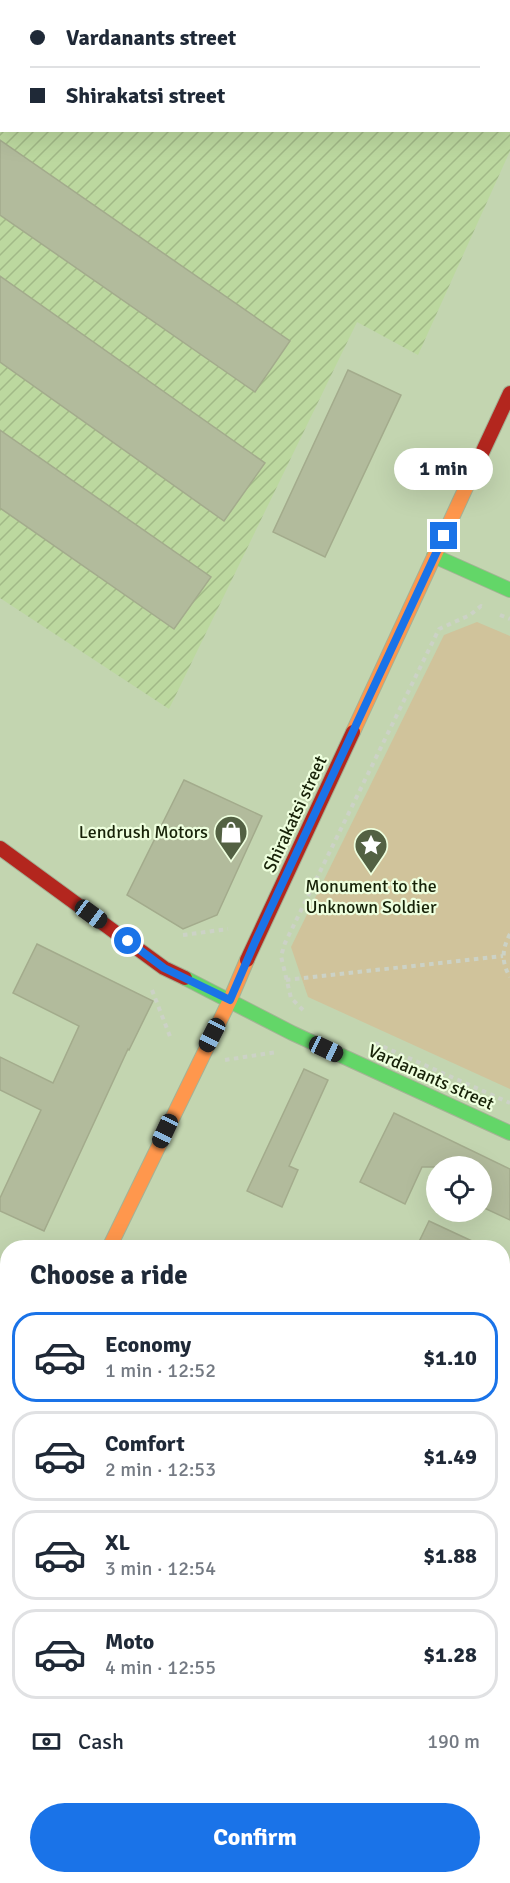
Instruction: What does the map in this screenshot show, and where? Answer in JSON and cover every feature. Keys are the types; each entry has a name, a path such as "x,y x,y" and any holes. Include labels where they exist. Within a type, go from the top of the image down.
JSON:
{"street":[{"name":"Shirakatsi street","path":"113,1240 230,1000 510,393"},
{"path":"434,556 510,590"},
{"name":"Vardanants street","path":"0,848 164,968 292,1033 510,1133"}],"path":[{"path":"314,1015 303,1010 291,998 281,956 285,943 439,628 470,615 481,606"},
{"path":"183,935 228,929"},
{"path":"510,934 504,944 503,956 505,969 510,977"},
{"path":"286,980 503,956"},
{"path":"152,990 171,1039"},
{"path":"368,1039 510,1103"},
{"path":"219,1061 284,1050"}],"shaded area":[{"path":"0,132 510,132 510,151 418,355 357,322 169,709 0,598"},
{"path":"477,622 510,636 510,1089 308,997 291,947 444,635"}],"building":[{"path":"0,140 290,341 255,392 0,215"},
{"path":"0,276 265,463 224,521 0,362"},
{"path":"348,370 401,395 325,557 273,532"},
{"path":"0,430 211,577 174,629 0,508"},
{"path":"184,780 262,816 217,915 183,929 127,895"},
{"path":"37,944 153,1001 128,1049 44,1231 0,1211 0,1198 41,1110 0,1090 0,1057 53,1083 79,1026 13,993"},
{"path":"304,1069 328,1080 289,1166 298,1170 282,1207 247,1191"},
{"path":"394,1113 483,1156 426,1156 426,1167 422,1167 405,1204 360,1182"},
{"path":"492,1160 510,1169 510,1220 492,1212"},
{"path":"429,1222 431,1222 470,1240 420,1240"}],"traffic: fast":[{"path":"434,556 510,590"},
{"path":"185,978 292,1033 510,1133"}],"traffic: slow":[{"path":"353,732 475,468"},
{"path":"113,1240 230,1000 247,960"}],"traffic: jam":[{"path":"475,468 510,393"},
{"path":"247,960 353,732"},
{"path":"0,848 164,968 185,978"}],"place":[{"name":"Lendrush Motors","path":"231,861"},
{"name":"Monument to the Unknown Soldier","path":"371,874"}],"route":[{"path":"128,941 164,968 230,1000 444,536"}]}
